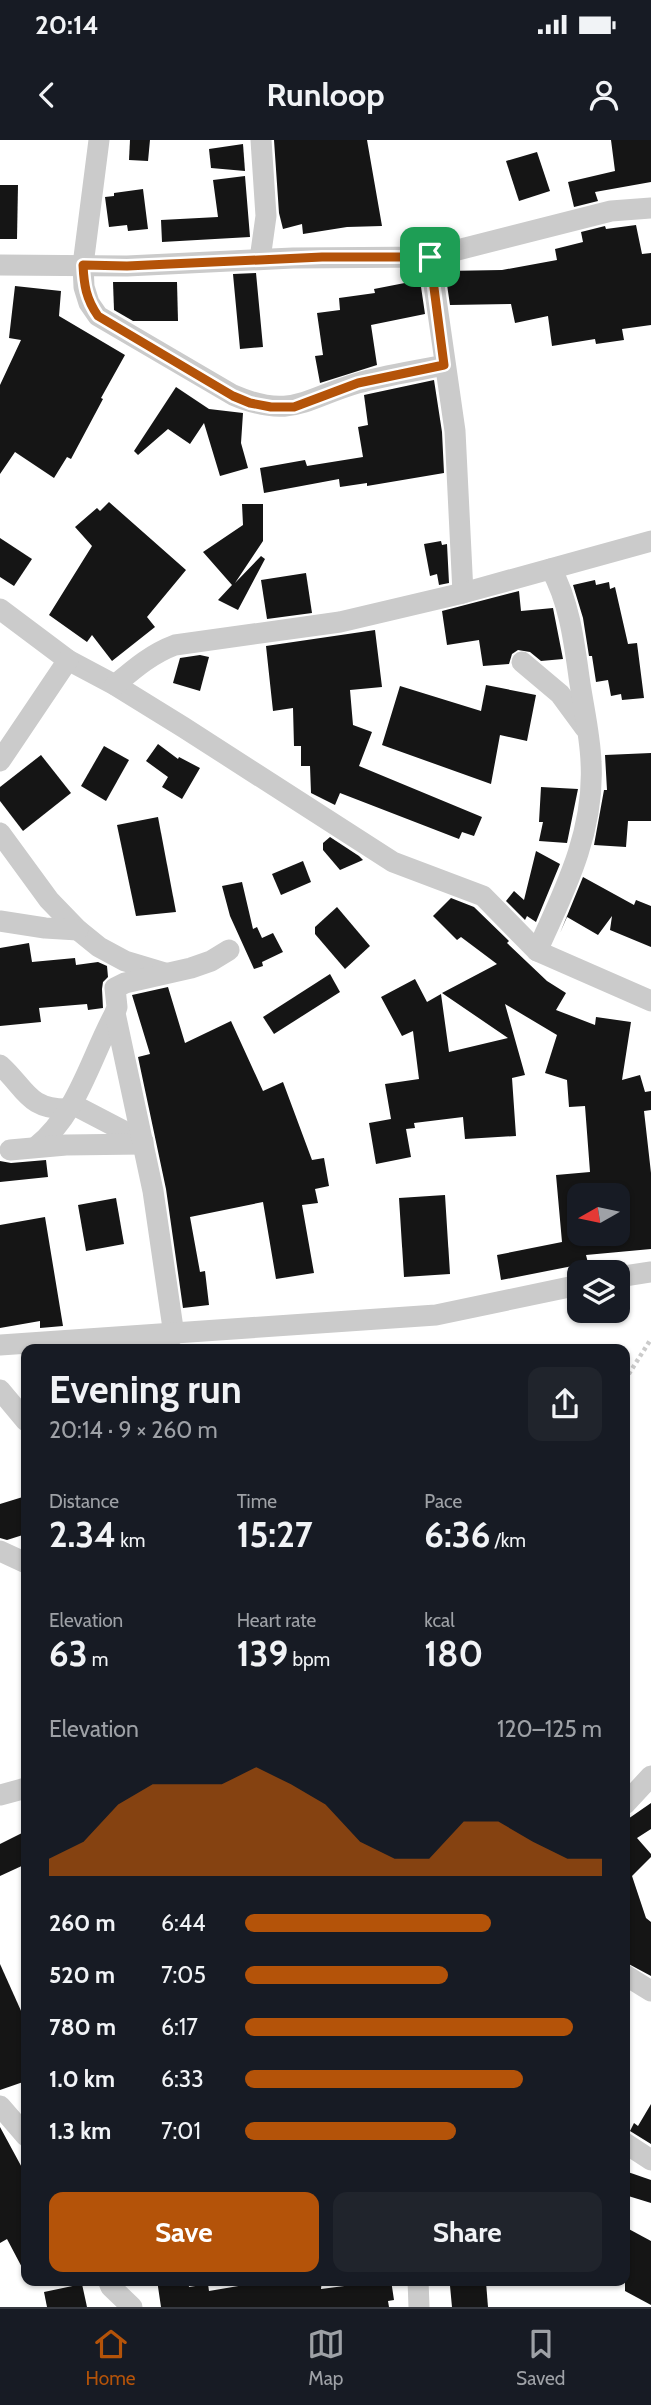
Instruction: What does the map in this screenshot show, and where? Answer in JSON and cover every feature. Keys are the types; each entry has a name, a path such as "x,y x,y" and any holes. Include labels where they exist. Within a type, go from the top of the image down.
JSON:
{"street":[{"path":"99,140 83,265 84,287 89,303 98,316 250,403 271,407 294,407 358,383 444,365"},
{"path":"260,259 266,216 261,140"},
{"path":"0,265 127,266 260,259 430,257 611,211 651,208"},
{"path":"430,257 455,431 463,593"},
{"path":"115,685 150,657 175,645 307,628 463,593 651,541"},
{"path":"537,951 581,850 587,825 591,765 589,733 566,607 560,585 551,569"},
{"path":"0,609 68,660 115,685 393,862 483,896 537,951 651,1001"},
{"path":"0,761 68,660"},
{"path":"522,662 560,694 589,733"},
{"path":"0,833 49,900 78,930 99,947 125,961 167,974"},
{"path":"0,921 33,927 78,930"},
{"path":"36,1147 56,1129 87,1078 117,1007 115,988 125,983 211,961 229,950"},
{"path":"115,1013 143,1142 174,1335"},
{"path":"0,1065 38,1104 51,1109 70,1107 143,1142"},
{"path":"10,1150 143,1142"},
{"path":"630,1275 651,1272"},
{"path":"0,1345 436,1315 567,1288"},
{"path":"0,1390 21,1415"},
{"path":"0,1552 21,1561"},
{"path":"630,1799 651,1776"},
{"path":"0,1795 21,1789"},
{"path":"630,1978 651,1991"},
{"path":"0,2105 21,2130"},
{"path":"630,2146 651,2160"},
{"path":"111,2286 132,2307"},
{"path":"418,2286 419,2307"}],"path":[{"path":"630,1372 651,1339"}],"building":[{"path":"130,140 150,140 148,161 129,160"},
{"path":"274,140 367,140 382,226 347,227 303,234 302,224 283,229 279,213"},
{"path":"611,140 651,140 651,182 595,192 598,201 574,207 568,182 615,171"},
{"path":"243,144 245,171 211,168 209,149"},
{"path":"537,152 550,191 519,201 506,161"},
{"path":"245,176 250,237 162,242 161,220 218,217 213,180"},
{"path":"0,185 18,185 17,239 0,239"},
{"path":"143,189 148,229 128,231 127,225 109,227 105,197"},
{"path":"636,225 642,254 651,253 651,325 622,329 624,340 596,344 595,339 552,346 548,316 515,323 511,304 450,305 445,271 502,270 557,260 555,249 583,242 581,232 605,226 606,229"},
{"path":"256,273 263,347 240,349 233,274"},
{"path":"420,280 425,314 371,325 377,365 320,383 315,356 323,355 317,313 340,310 339,298 375,293 374,289"},
{"path":"113,282 177,282 178,321 133,321 114,310"},
{"path":"15,286 61,291 59,316 125,355 71,459 67,457 54,478 15,452 0,474 0,385 21,340 9,338"},
{"path":"434,380 442,432 444,473 367,486 367,483 340,487 339,479 264,493 260,468 305,460 307,466 363,457 358,427 368,425 364,395"},
{"path":"176,387 209,409 243,413 241,443 248,468 220,476 204,423 190,444 168,429 138,455 134,451"},
{"path":"109,502 186,570 147,617 155,627 112,661 92,635 87,642 49,615 92,546 75,527 97,508 100,511"},
{"path":"242,504 263,504 263,541 235,583 261,556 265,559 238,610 218,600 232,585 203,552 243,525"},
{"path":"0,538 32,559 14,586 0,577"},
{"path":"441,541 442,545 447,544 449,583 439,585 437,574 430,576 424,544"},
{"path":"306,573 312,613 267,619 261,580"},
{"path":"595,580 596,585 609,582 610,589 615,587 628,644 637,643 644,698 622,700 621,694 611,696 608,680 596,682 583,618 573,585"},
{"path":"519,591 521,611 553,608 563,659 541,661 530,652 518,650 512,654 509,664 483,666 479,640 447,645 442,611"},
{"path":"375,630 382,687 350,690 353,725 372,732 359,766 482,817 474,836 462,832 459,839 340,793 335,805 311,793 310,766 301,766 301,746 294,746 293,708 273,711 266,646"},
{"path":"200,655 209,657 200,691 173,683 180,658"},
{"path":"486,685 536,695 527,741 500,735 491,784 382,745 400,686 481,711"},
{"path":"158,744 178,759 179,757 200,768 182,799 162,787 168,777 146,761"},
{"path":"104,746 129,760 106,801 81,786"},
{"path":"651,753 651,821 628,821 626,847 594,845 604,790 607,790 605,755"},
{"path":"41,755 71,793 23,831 0,801 0,787"},
{"path":"541,787 578,789 567,843 539,841 543,822 539,822"},
{"path":"158,817 176,912 136,916 117,825"},
{"path":"330,837 363,860 340,870 323,850 323,843"},
{"path":"536,851 560,864 536,922 527,916 525,920 506,901 514,891 524,900"},
{"path":"303,861 311,882 281,895 272,874"},
{"path":"583,877 634,905 636,900 651,906 651,947 610,930 612,916 598,935 567,917 560,933"},
{"path":"242,882 253,929 257,927 262,938 273,933 283,952 254,969 230,916 222,886"},
{"path":"451,898 474,907 547,981 566,993 556,1010 595,1025 596,1017 631,1022 622,1080 640,1075 645,1092 651,1091 651,1110 644,1111 651,1173 651,1249 586,1255 587,1260 567,1260 567,1267 501,1280 497,1255 562,1242 556,1175 590,1172 585,1106 569,1107 567,1080 545,1073 557,1035 505,1004 525,1075 512,1078 516,1136 465,1139 463,1117 414,1123 415,1128 406,1129 411,1157 376,1164 369,1123 391,1119 385,1084 419,1079 413,1031 402,1036 381,997 415,979 427,1002 441,994 449,1052 508,1038 442,993 497,964 461,937 457,940 433,916"},
{"path":"337,907 370,946 345,969 315,934 315,927"},
{"path":"29,943 32,962 75,958 76,965 98,962 107,966 108,977 103,982 102,989 103,1008 88,1010 87,1004 39,1008 41,1022 0,1026 0,948"},
{"path":"330,974 340,992 274,1034 263,1017"},
{"path":"168,987 185,1043 231,1021 263,1091 283,1082 312,1160 324,1158 329,1186 315,1189 318,1203 302,1205 314,1273 276,1279 263,1202 190,1217 200,1272 205,1271 209,1305 183,1308 166,1189 138,1057 150,1054 132,995"},
{"path":"46,1160 48,1177 0,1182 0,1161 11,1163"},
{"path":"445,1195 450,1274 404,1277 399,1198"},
{"path":"116,1198 124,1244 86,1251 78,1205"},
{"path":"45,1217 63,1326 40,1328 40,1321 0,1328 0,1225"},
{"path":"21,1498 21,1536 7,1540 0,1538 0,1504"},
{"path":"651,1803 651,1829 637,1838 651,1857 632,1876 646,1918 651,1922 651,1976 630,1965 630,1818"},
{"path":"21,1834 21,1866 0,1876 0,1844"},
{"path":"0,1964 21,2011 21,2083 0,2090"},
{"path":"651,2104 651,2144 630,2131 634,2123 638,2126"},
{"path":"0,2127 21,2166 21,2266 7,2239 0,2243"},
{"path":"630,2173 651,2180 651,2203 630,2197"},
{"path":"630,2230 651,2241 651,2305 625,2291 625,2286 630,2286"},
{"path":"82,2286 87,2307 47,2307 44,2292"},
{"path":"158,2286 208,2286 209,2291 238,2286 321,2286 321,2289 392,2286 394,2300 388,2301 389,2307 161,2307"},
{"path":"450,2286 486,2286 488,2307 452,2307"}],"route":[{"path":"322,257 430,257 444,365 358,383 294,407 271,407 233,396 135,340 98,316 89,303 84,287 83,265 127,266 322,257"}]}
